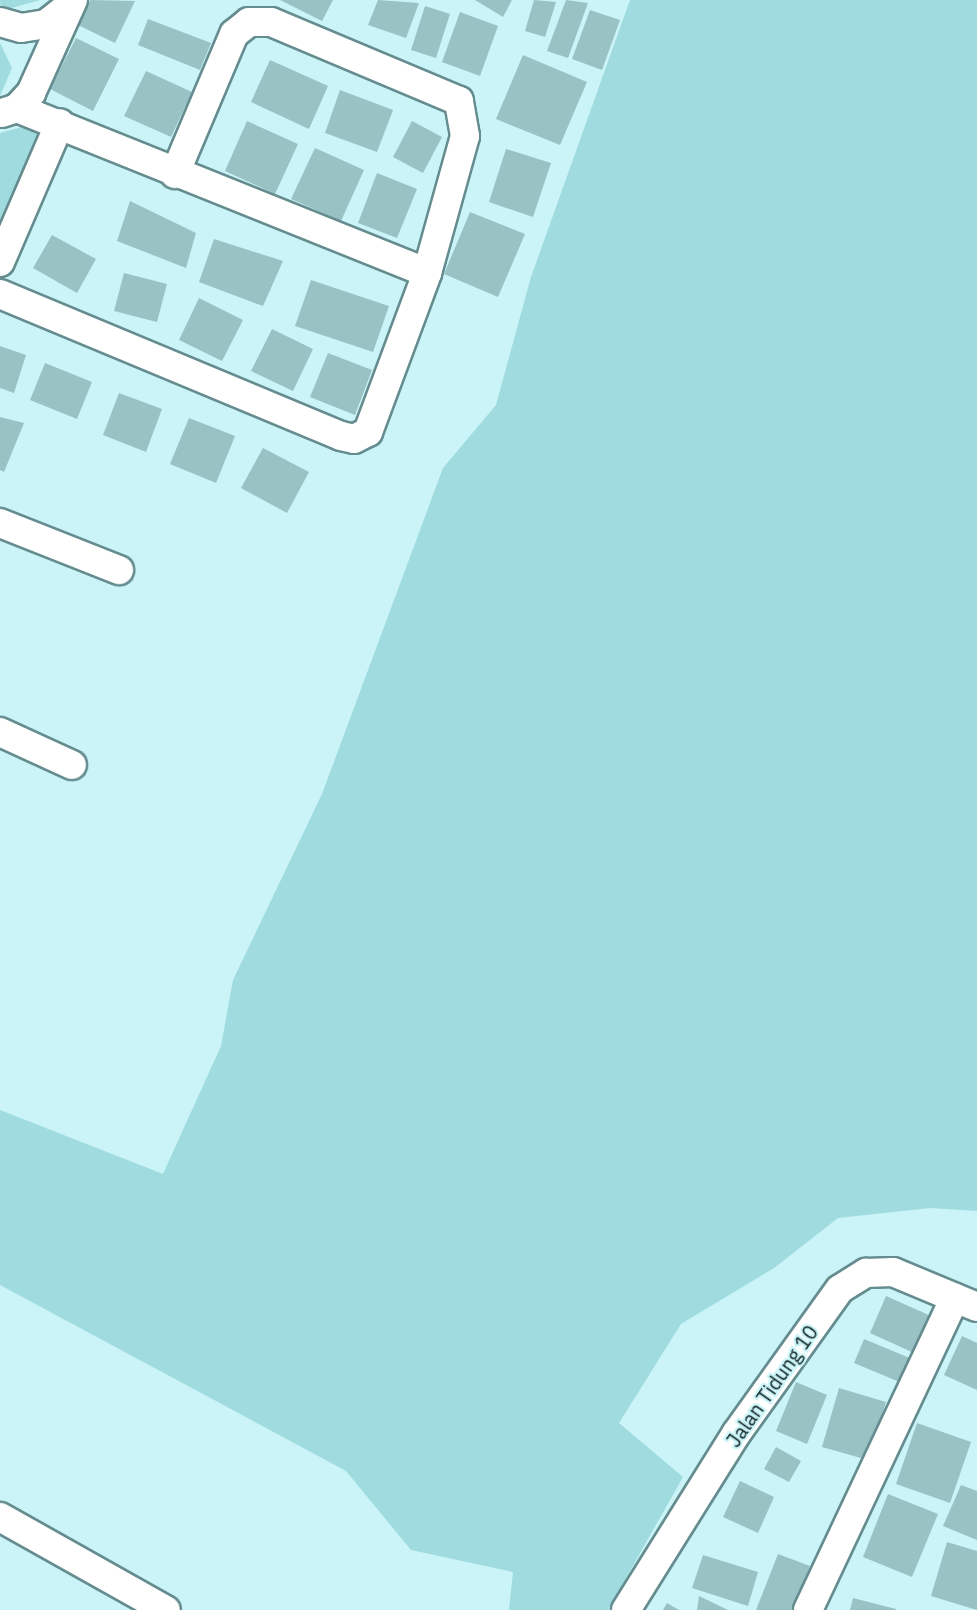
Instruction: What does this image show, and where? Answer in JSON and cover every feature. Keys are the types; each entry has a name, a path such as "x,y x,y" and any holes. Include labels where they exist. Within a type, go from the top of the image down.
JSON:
{"street":[{"path":"0,22 21,28 46,24 72,3"},
{"path":"9,111 31,93 72,3"},
{"path":"0,294 354,439 368,432 427,273 467,126 459,101 271,22 249,22 234,34 175,174"},
{"path":"9,111 60,123 175,174 427,273"},
{"path":"0,262 60,123"},
{"path":"0,523 119,570"},
{"path":"0,732 72,765"},
{"name":"Jalan Tidung 10","path":"626,1610 736,1434 840,1289 866,1273 893,1272 966,1303"},
{"path":"808,1610 966,1303"},
{"path":"0,1517 166,1610"}],"shaded area":[{"path":"0,0 40,0 1,11"},
{"path":"630,0 977,0 977,1211 930,1208 838,1218 774,1268 681,1324 619,1423 683,1477 608,1610 509,1610 513,1572 411,1550 346,1471 0,1285 0,1110 163,1174 221,1046 233,980 322,794 443,468 496,405 531,277"},
{"path":"0,43 12,68 0,96"},
{"path":"37,123 48,126 0,240 0,133"}],"building":[{"path":"90,0 135,1 115,43 78,25"},
{"path":"280,0 333,0 322,21"},
{"path":"378,0 419,3 406,38 368,25"},
{"path":"475,0 512,0 503,17"},
{"path":"534,0 556,2 545,37 525,31"},
{"path":"566,0 588,3 568,58 547,51"},
{"path":"425,6 450,14 436,58 411,50"},
{"path":"590,10 620,20 602,70 572,59"},
{"path":"460,12 498,26 480,76 442,62"},
{"path":"148,19 211,43 200,70 138,45"},
{"path":"76,38 119,59 93,111 50,89"},
{"path":"523,55 587,82 560,145 496,119"},
{"path":"270,60 328,86 309,129 251,102"},
{"path":"146,71 192,92 171,137 124,116"},
{"path":"340,90 393,110 377,152 325,133"},
{"path":"247,121 298,144 275,194 225,171"},
{"path":"412,121 442,137 423,173 393,157"},
{"path":"315,148 364,170 341,221 291,199"},
{"path":"506,149 551,163 533,217 489,202"},
{"path":"377,173 417,189 397,238 358,223"},
{"path":"130,201 196,233 186,268 117,241"},
{"path":"470,212 525,234 498,297 444,274"},
{"path":"52,235 96,259 77,293 33,268"},
{"path":"214,239 283,261 263,306 199,282"},
{"path":"124,273 167,284 157,322 114,311"},
{"path":"311,280 389,306 373,352 295,326"},
{"path":"199,298 243,320 222,361 179,340"},
{"path":"272,329 313,349 293,391 251,371"},
{"path":"0,346 26,355 14,393 0,388"},
{"path":"328,353 372,370 355,415 310,397"},
{"path":"45,363 92,382 77,419 30,400"},
{"path":"119,393 162,409 146,452 103,435"},
{"path":"0,417 24,423 4,472 0,470"},
{"path":"189,418 235,436 216,483 170,464"},
{"path":"263,448 309,472 287,513 241,488"},
{"path":"886,1296 931,1316 914,1353 870,1333"},
{"path":"962,1336 977,1343 977,1390 944,1375"},
{"path":"864,1339 912,1359 902,1383 854,1363"},
{"path":"796,1382 827,1395 807,1444 776,1431"},
{"path":"839,1388 886,1402 868,1460 822,1447"},
{"path":"917,1423 971,1442 950,1503 896,1484"},
{"path":"776,1447 801,1461 789,1482 764,1469"},
{"path":"740,1481 774,1497 758,1533 723,1517"},
{"path":"961,1485 977,1491 977,1540 943,1526"},
{"path":"888,1494 938,1514 912,1577 863,1557"},
{"path":"947,1542 977,1551 977,1610 931,1596"},
{"path":"778,1554 810,1566 793,1610 756,1610"},
{"path":"703,1555 758,1572 748,1606 692,1588"},
{"path":"699,1596 728,1610 697,1610"},
{"path":"853,1598 896,1609 896,1610 850,1610"},
{"path":"667,1603 679,1610 663,1610"}]}
